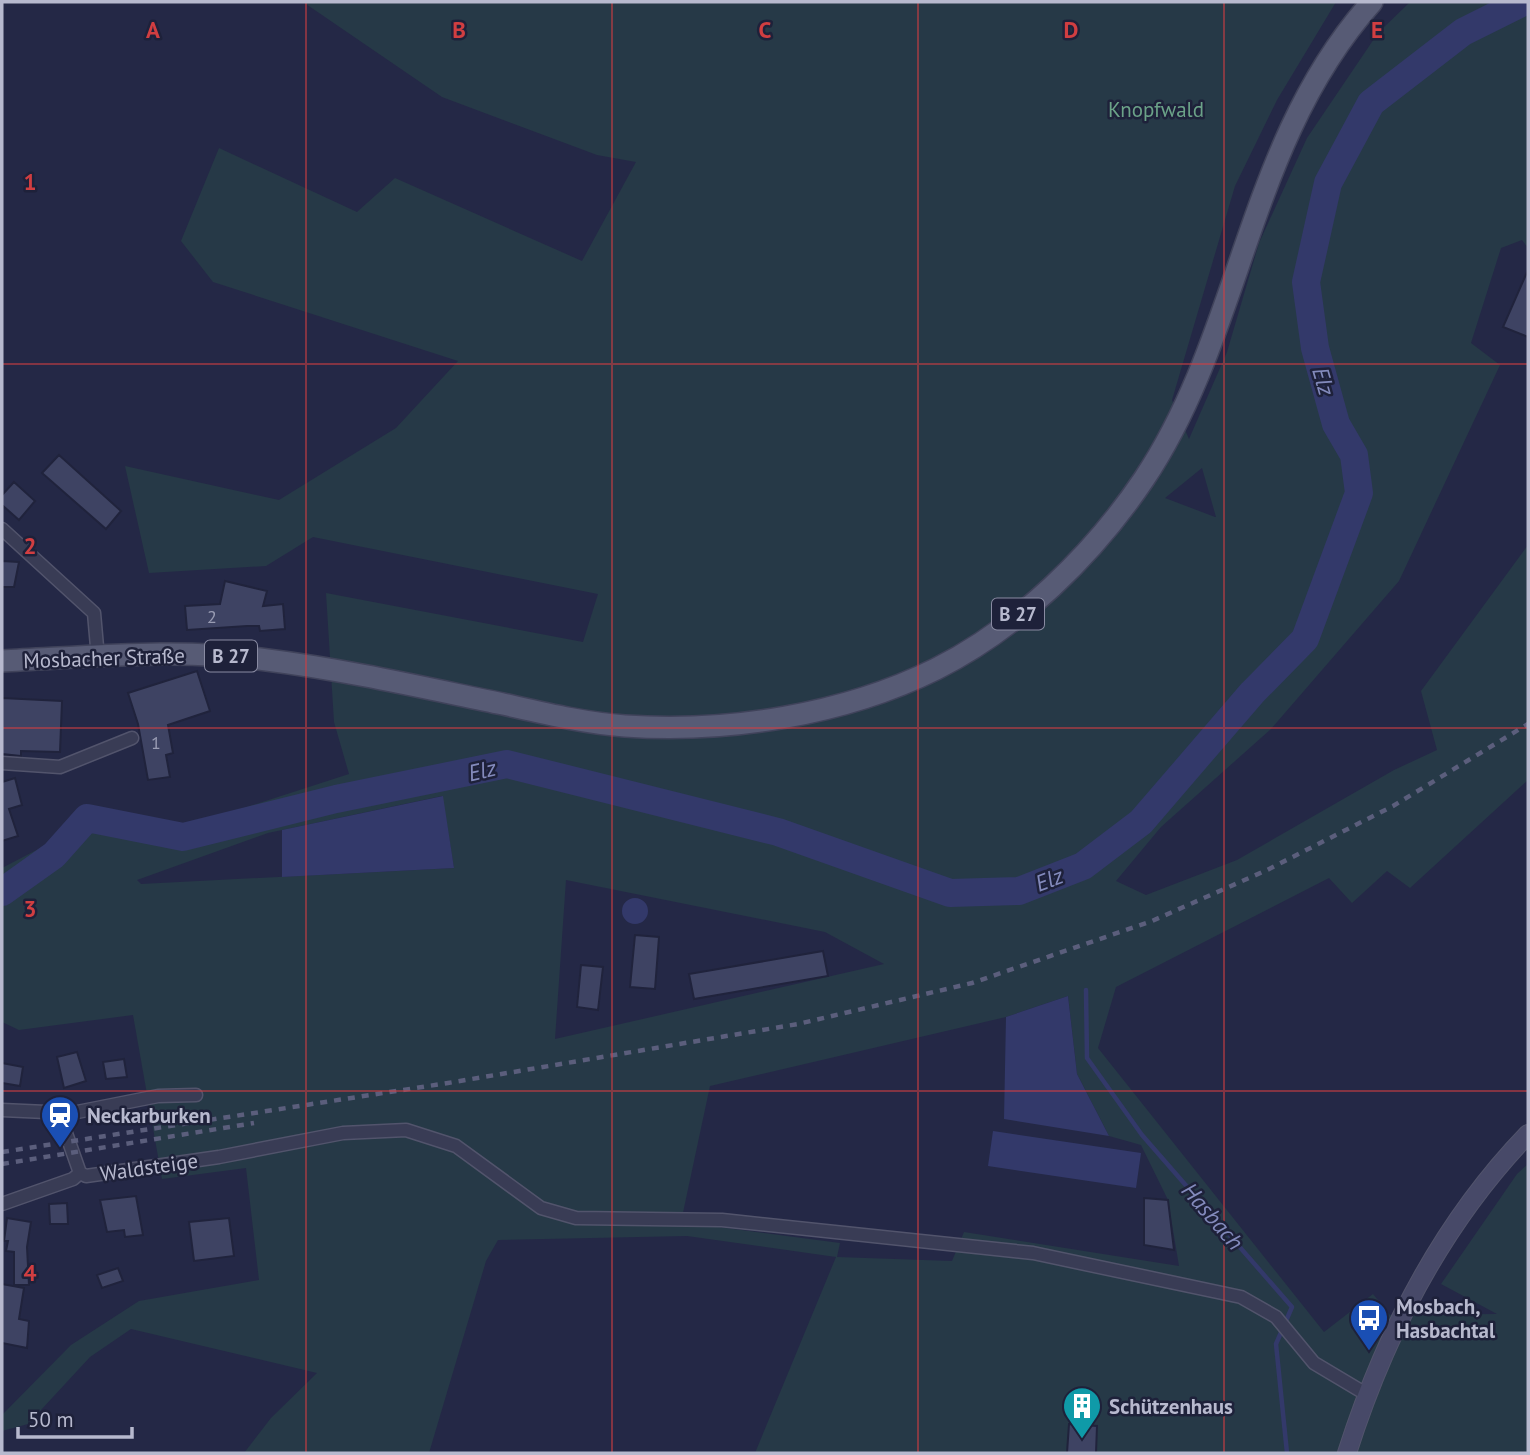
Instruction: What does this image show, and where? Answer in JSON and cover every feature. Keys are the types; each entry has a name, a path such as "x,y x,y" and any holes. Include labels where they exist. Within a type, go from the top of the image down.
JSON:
{"main road":[{"name":"Mosbacher Straße","path":"2,662 218,655 331,670 570,718 622,726 679,728 778,717 857,700 937,668 1005,625 1067,571 1107,528 1143,480 1173,431 1200,370 1252,220 1284,142 1336,49 1372,2"},
{"path":"1347,1453 1366,1394 1406,1304 1465,1208 1528,1134"}],"street":[{"path":"2,529 94,613 98,658"},
{"path":"2,763 60,767 132,738"},
{"path":"57,1116 158,1096 196,1095"},
{"path":"2,1110 46,1112 57,1116 66,1127 80,1173"},
{"name":"Waldsteige","path":"2,1204 73,1179 80,1173 86,1176 219,1157 343,1133 406,1130 456,1146 541,1208 576,1218 722,1220 1033,1253 1241,1297 1276,1317 1314,1363 1366,1394"}],"green space":[{"name":"Knopfwald","path":"303,2 1336,2 1277,100 1235,186 1172,400 1189,439 1227,352 1259,243 1307,138 1378,33 1410,2 1528,2 1528,248 1522,240 1501,248 1471,343 1500,365 1399,581 1271,729 1161,827 1116,881 1146,895 1237,860 1394,770 1437,750 1421,691 1528,545 1528,780 1410,888 1387,871 1352,903 1329,878 1116,987 1098,1048 1324,1332 1373,1294 1390,1315 1497,1314 1441,1284 1517,1174 1528,1164 1528,1453 755,1453 836,1257 687,1236 498,1240 486,1261 429,1453 244,1453 271,1418 317,1373 131,1329 90,1357 28,1424 2,1431 2,1415 71,1345 139,1301 259,1280 246,1168 162,1179 133,1015 19,1030 2,1022 2,868 96,819 185,827 349,774 334,722 326,593 583,642 598,594 313,537 266,566 149,573 125,466 279,500 396,428 458,361 213,282 181,241 219,148 357,212 395,178 582,261 636,162 597,155 442,97","holes":["1202,468 1216,517 1215,517 1165,498","442,796 454,868 141,884 137,880 268,833","566,880 825,932 884,964 555,1039","1068,996 1077,1074 1109,1136 1141,1145 1168,1200 1179,1266 964,1232 952,1261 837,1257 840,1243 681,1222 710,1086 1006,1017"]}],"water":[{"path":"443,796 454,868 282,877 282,830"},
{"path":"635,898 644,902 648,911 644,920 635,924 626,920 622,911 626,902"},
{"path":"1068,996 1077,1074 1109,1136 1004,1119 1006,1017"},
{"path":"993,1131 1141,1153 1136,1188 988,1166"}],"building":[{"path":"1528,270 1528,337 1503,327"},
{"path":"59,455 121,511 106,529 42,473"},
{"path":"14,482 35,501 19,520 2,505 2,495"},
{"path":"2,561 19,562 14,587 2,587"},
{"path":"225,581 267,591 263,606 283,604 285,629 260,631 259,626 247,626 187,630 185,606 220,604"},
{"path":"197,671 210,711 168,725 173,753 166,755 170,777 148,780 138,724 128,693"},
{"path":"2,698 62,701 60,752 21,751 21,756 2,754"},
{"path":"15,778 22,805 9,809 18,836 2,841 2,782"},
{"path":"635,935 659,937 655,989 630,987"},
{"path":"823,951 828,976 694,999 689,974"},
{"path":"581,965 603,967 598,1010 577,1007"},
{"path":"77,1052 86,1081 64,1088 57,1057"},
{"path":"124,1059 127,1077 106,1079 103,1062"},
{"path":"2,1063 23,1067 20,1086 2,1083"},
{"path":"136,1196 143,1235 125,1237 124,1230 107,1232 100,1200"},
{"path":"1144,1198 1168,1200 1174,1250 1144,1245"},
{"path":"67,1203 68,1224 50,1224 49,1204"},
{"path":"7,1218 31,1222 27,1247 29,1285 14,1285 14,1252 6,1251 8,1241 4,1241"},
{"path":"229,1218 234,1256 194,1261 189,1222"},
{"path":"118,1268 123,1281 102,1288 97,1275"},
{"path":"2,1284 24,1288 19,1319 29,1321 27,1348 2,1343"},
{"name":"Schützenhaus","path":"1069,1424 1097,1426 1096,1453 1067,1453"}],"waterway":[{"name":"Elz","path":"2,892 54,855 87,818 183,837 336,799 507,764 778,832 950,893 1019,891 1083,866 1141,822 1252,693 1305,639 1359,493 1354,455 1336,424 1315,348 1306,282 1328,183 1371,103 1463,32 1523,2"},
{"name":"Hasbach","path":"1086,990 1087,1058 1142,1135 1292,1307 1276,1344 1287,1453"}],"railway":[{"path":"2,1152 448,1083 798,1024 972,983 1152,921 1267,870 1393,806 1528,724"},
{"path":"2,1164 254,1123"}],"place":[{"name":"Neckarburken","path":"60,1149"},
{"name":"Mosbach, Hasbachtal","path":"1369,1352"},
{"name":"Schützenhaus","path":"1082,1440"}]}
